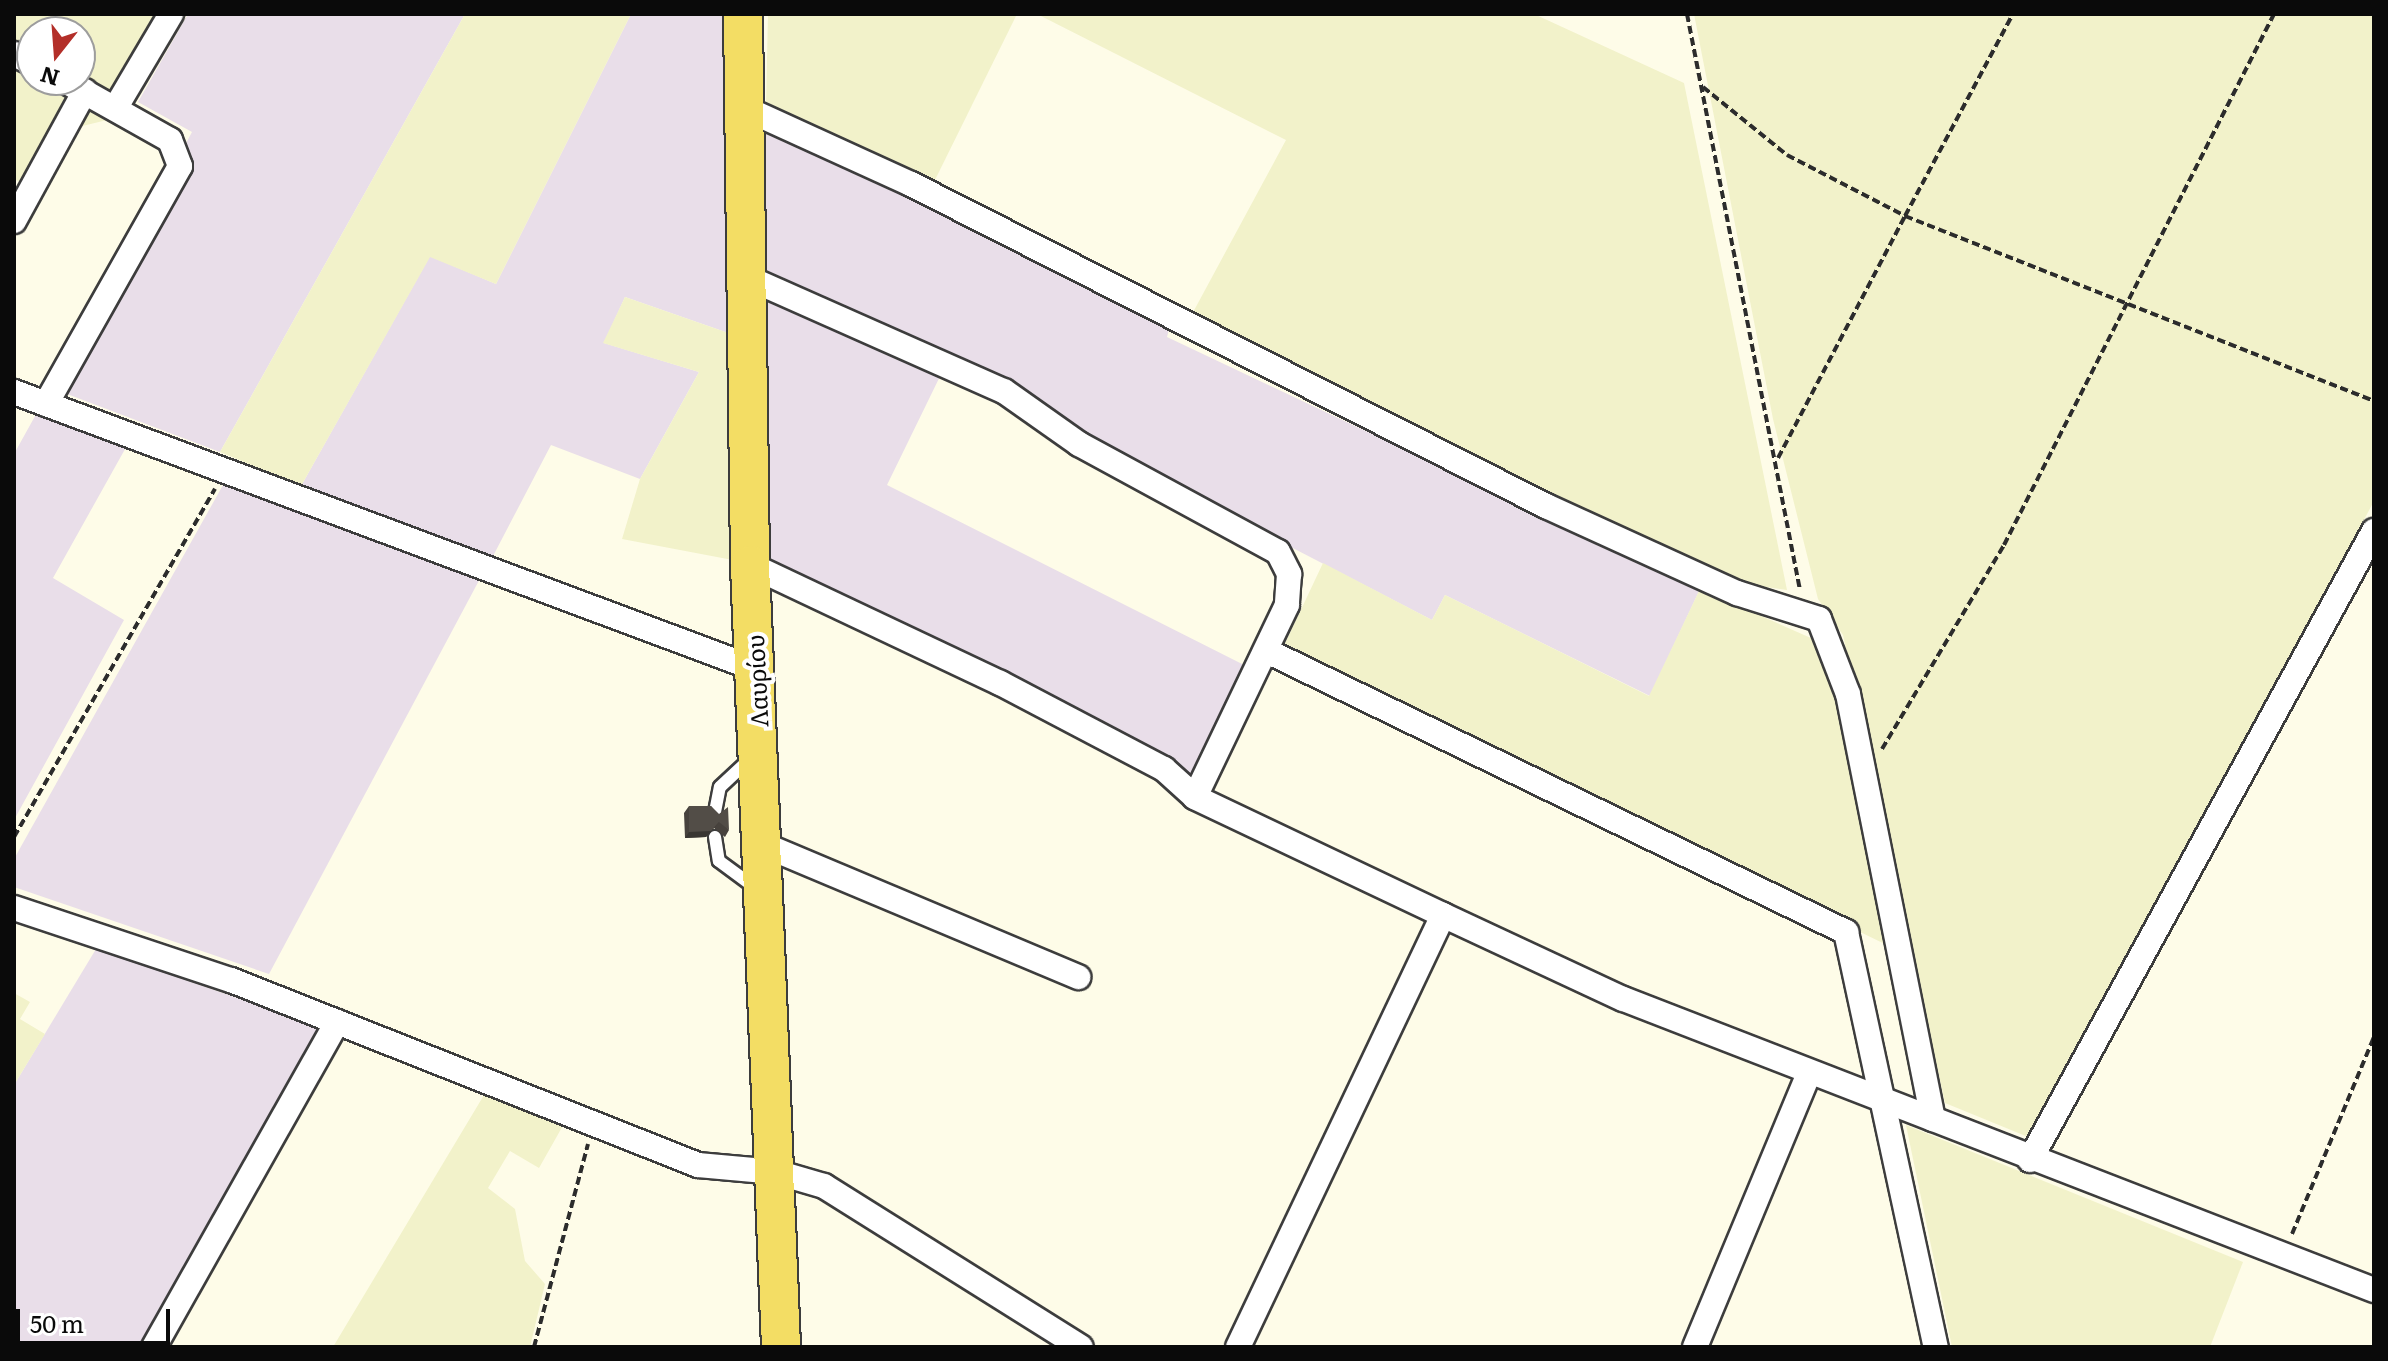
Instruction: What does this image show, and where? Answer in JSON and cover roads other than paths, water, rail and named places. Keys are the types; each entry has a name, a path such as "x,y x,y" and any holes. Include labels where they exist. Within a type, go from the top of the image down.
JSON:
{"main road":[{"name":"Λαυρίου","path":"743,14 750,565 766,892 781,1347"}],"street":[{"path":"116,107 171,14"},
{"path":"14,221 70,96"},
{"path":"46,404 180,166 170,140 94,96"},
{"path":"742,107 911,184 1546,506 1737,593 1803,608 1833,640 1865,776 1933,1119"},
{"path":"744,276 1004,391 1079,444 1278,552 1289,574 1287,605 1195,797"},
{"path":"14,392 756,669"},
{"path":"2030,1160 2374,531"},
{"path":"750,565 1000,683 1164,769 1195,797 1443,915 1808,1076 1883,1100 2282,1258 2374,1290"},
{"path":"1267,651 1846,932 1936,1347"},
{"path":"764,845 1078,977"},
{"path":"14,908 337,1022 593,1127 698,1165 776,1172 824,1186 878,1214 1081,1347"},
{"path":"1238,1347 1443,915"},
{"path":"154,1347 337,1022"},
{"path":"1695,1347 1808,1076"}],"lane":[{"path":"715,812 728,776 760,751"},
{"path":"715,837 727,870 766,892"}]}
